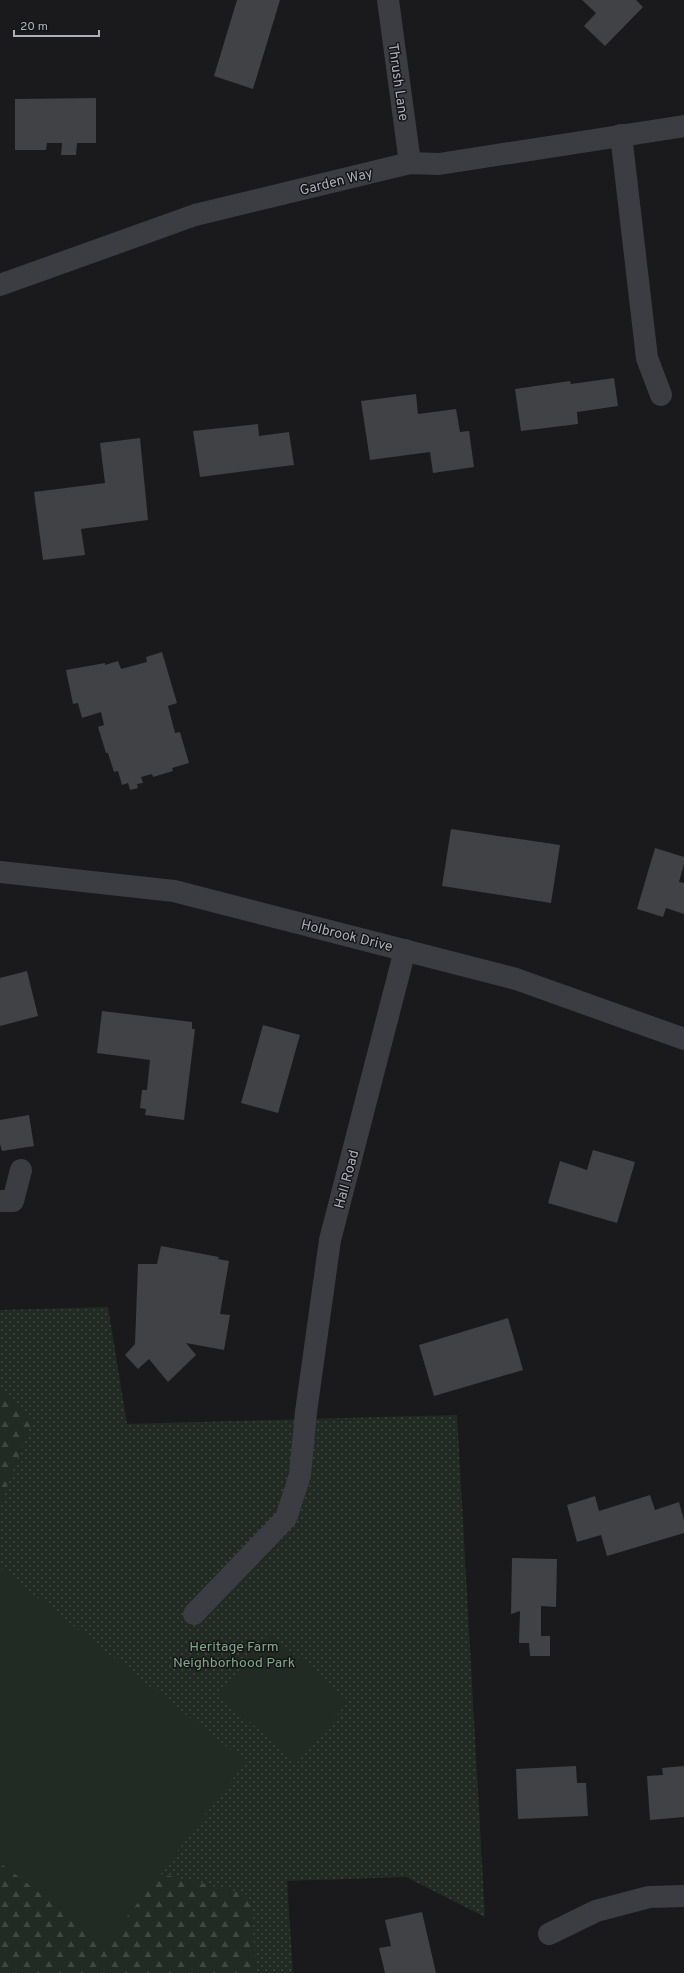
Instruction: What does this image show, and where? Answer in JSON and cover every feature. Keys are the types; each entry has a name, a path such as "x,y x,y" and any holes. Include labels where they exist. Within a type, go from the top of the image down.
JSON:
{"street":[{"name":"Thrush Lane","path":"388,0 410,163"},
{"name":"Garden Way","path":"0,285 195,215 410,163 439,164 684,126"},
{"path":"621,135 647,358 660,395"},
{"name":"Holbrook Drive","path":"0,872 174,891 516,979 684,1039"},
{"name":"Hall Road","path":"194,1614 286,1518 300,1475 306,1412 330,1240 405,950"},
{"path":"0,1201 13,1201 21,1170"},
{"path":"549,1934 596,1911 649,1897 684,1896"}],"green space":[{"name":"Heritage Farm Neighborhood Park","path":"108,1307 127,1424 457,1415 485,1917 406,1877 287,1881 293,1973 0,1973 0,1310"},
{"path":"0,1390 33,1418 0,1506"},
{"path":"0,1568 246,1762 107,1943 0,1863"},
{"path":"269,1633 349,1701 297,1763 219,1695"},
{"path":"0,1840 184,1879 249,1895 257,1973 0,1973"}],"building":[{"path":"237,0 280,0 253,89 214,76"},
{"path":"582,0 636,0 643,7 605,46 584,26 596,13"},
{"path":"96,98 96,143 77,143 76,155 61,155 62,143 47,143 46,150 15,150 15,99"},
{"path":"614,378 618,406 577,412 578,424 521,431 515,389 570,381 571,384"},
{"path":"416,394 418,414 456,409 460,432 469,431 474,467 433,473 430,452 370,460 361,401"},
{"path":"258,424 259,436 289,432 294,465 200,477 193,431"},
{"path":"140,438 148,520 81,529 85,555 43,560 34,492 105,483 100,443"},
{"path":"162,652 177,703 168,706 175,733 180,732 189,763 172,768 173,771 153,777 152,774 141,777 143,783 137,784 138,788 130,790 128,783 122,785 118,771 114,772 108,753 106,753 98,727 104,725 101,712 82,718 78,703 73,704 66,670 105,663 105,665 118,661 121,669 147,662 146,657"},
{"path":"451,829 560,845 551,903 442,886"},
{"path":"655,848 684,857 684,864 679,882 684,883 684,914 666,908 663,917 637,909"},
{"path":"27,971 38,1016 0,1026 0,978"},
{"path":"102,1011 192,1022 192,1029 195,1029 184,1120 145,1115 146,1109 140,1108 142,1090 147,1090 150,1060 97,1053"},
{"path":"263,1025 300,1035 278,1113 241,1103"},
{"path":"29,1115 34,1146 2,1151 0,1144 0,1120"},
{"path":"593,1150 635,1162 617,1223 548,1203 560,1161 587,1170"},
{"path":"161,1246 219,1257 218,1259 229,1261 220,1314 230,1315 224,1350 186,1343 196,1355 168,1382 149,1359 138,1369 125,1355 135,1344 138,1264 157,1264"},
{"path":"508,1318 523,1370 434,1396 419,1345"},
{"path":"650,1495 655,1510 679,1502 684,1520 684,1533 607,1556 601,1535 577,1542 567,1505 595,1496 599,1511"},
{"path":"512,1558 557,1559 556,1607 541,1606 541,1636 550,1636 550,1656 530,1656 529,1643 519,1643 520,1611 511,1614"},
{"path":"576,1766 577,1783 586,1783 588,1816 518,1819 516,1769"},
{"path":"684,1766 684,1817 650,1820 647,1776 663,1775 662,1768"},
{"path":"422,1912 436,1973 385,1973 379,1948 391,1946 385,1920"}]}
